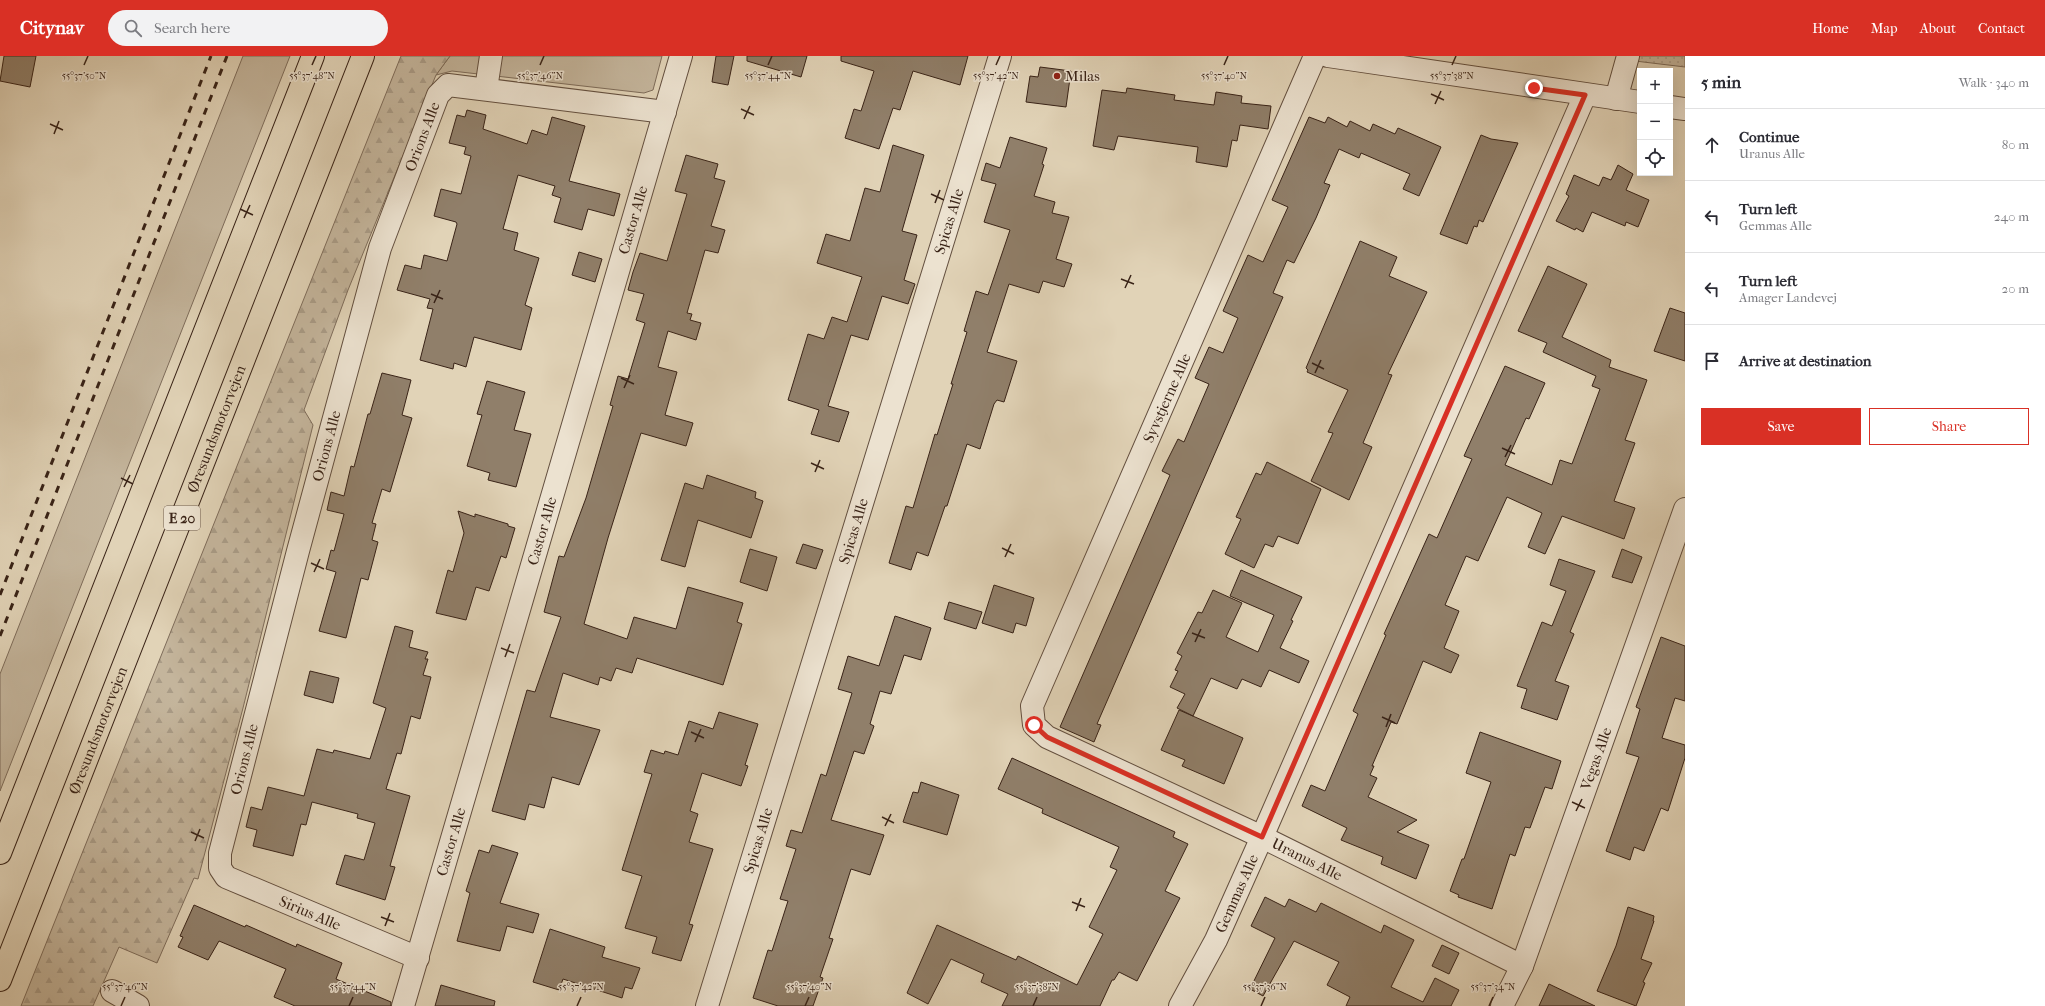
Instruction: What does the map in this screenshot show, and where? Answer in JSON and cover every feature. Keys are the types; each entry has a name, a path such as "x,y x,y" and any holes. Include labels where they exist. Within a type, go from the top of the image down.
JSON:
{"highway":[{"path":"0,853 313,56"},
{"name":"Øresundsmotorvejen","path":"0,980 363,56"}],"street":[{"path":"486,89 491,56"},
{"name":"Castor Alle","path":"403,1006 682,56"},
{"name":"Spicas Alle","path":"707,1006 1000,56"},
{"name":"Syvstjerne Alle","path":"1047,737 1034,725 1032,706 1315,56"},
{"path":"1328,56 1388,61 1585,95 1637,102"},
{"path":"1616,99 1628,56"},
{"name":"Orions Alle","path":"220,853 298,551 380,248 438,95 448,85 665,112"},
{"name":"Gemmas Alle","path":"1180,1006 1216,940 1262,837 1585,95"},
{"path":"1673,107 1685,109"},
{"name":"Vegas Alle","path":"1502,1006 1522,966 1685,510"},
{"name":"Uranus Alle","path":"1047,737 1262,837 1522,966"},
{"name":"Sirius Alle","path":"220,853 220,868 226,877 418,958"},
{"path":"112,991 138,1006"}],"green space":[{"path":"243,56 290,56 0,791 0,674"},
{"path":"401,56 450,56 436,75 348,290 304,410 313,425 243,708 198,879 194,878 157,963 119,947 93,1006 21,1006"},
{"path":"450,56 662,56 653,90 644,93 452,71 436,75"},
{"path":"1636,56 1685,56 1685,67 1635,61"}],"building":[{"path":"4,56 36,56 30,87 0,81"},
{"path":"716,56 734,56 728,85 712,82"},
{"path":"747,56 807,56 801,77 747,61"},
{"path":"841,56 968,56 960,85 913,71 900,110 893,108 879,149 845,138 854,109 861,111 874,71 841,61"},
{"path":"1040,67 1071,71 1066,107 1026,102 1030,76 1038,77"},
{"path":"1127,88 1175,95 1174,100 1214,105 1216,92 1242,96 1241,103 1271,106 1268,129 1240,125 1237,141 1232,140 1227,167 1196,162 1198,147 1118,136 1114,150 1093,146 1102,90 1126,93"},
{"path":"467,110 486,115 483,129 527,144 532,130 547,135 552,117 585,126 569,181 620,194 614,216 588,209 582,230 554,222 561,198 552,195 555,186 518,175 503,229 518,233 514,250 539,258 525,305 532,308 521,350 474,337 466,367 454,363 453,369 420,360 433,309 427,308 430,299 397,290 405,265 421,269 424,255 447,261 457,224 456,222 434,216 441,189 461,194 471,156 464,154 466,147 449,143 457,115 465,117"},
{"path":"1309,117 1325,123 1328,117 1347,127 1350,121 1370,131 1373,124 1395,134 1398,128 1441,147 1419,196 1403,189 1410,174 1361,153 1359,158 1339,149 1324,183 1330,185 1316,218 1294,263 1287,260 1273,293 1283,297 1097,724 1101,725 1094,742 1060,727 1170,475 1162,471 1178,439 1184,442 1209,384 1195,378 1209,347 1223,353 1238,318 1223,311 1248,255 1263,262 1288,207 1272,200"},
{"path":"1481,135 1491,139 1518,143 1483,222 1479,220 1477,227 1474,226 1467,244 1440,234"},
{"path":"1010,137 1047,148 1042,164 1044,165 1034,196 1055,202 1052,213 1069,217 1056,259 1072,264 1064,287 1043,281 1039,293 1009,284 987,352 1017,361 1004,402 997,400 994,404 980,449 967,444 947,506 945,506 928,556 917,552 911,570 889,563 906,506 913,508 935,434 937,435 953,384 951,384 967,332 964,331 976,291 988,295 1010,230 984,222 996,184 981,180 986,163 1000,168"},
{"path":"893,145 924,155 902,231 917,235 904,280 915,284 908,304 882,296 868,340 851,335 828,406 849,412 839,442 811,434 819,410 788,400 808,334 824,339 832,317 847,322 862,277 817,263 826,234 850,241 865,188 880,192"},
{"path":"686,155 718,164 714,178 725,181 711,226 725,230 718,253 705,250 687,313 692,314 690,320 701,323 696,340 668,331 658,367 677,372 665,415 693,423 686,446 641,433 608,538 584,624 627,639 634,617 676,629 688,587 743,603 737,622 742,624 723,685 637,658 632,673 616,668 611,681 600,677 598,685 563,673 550,717 600,730 579,785 552,777 544,808 529,804 525,820 492,811 527,690 535,692 561,617 544,612 559,556 564,557 586,498 613,406 610,405 618,376 628,379 645,323 636,320 644,294 628,290 633,272 640,253 667,261 687,194 675,191"},
{"path":"1618,165 1633,174 1626,190 1649,200 1638,227 1626,222 1625,226 1592,212 1583,232 1556,221 1569,196 1566,194 1574,175 1599,186 1603,177 1611,180"},
{"path":"1360,241 1397,257 1389,276 1427,292 1388,374 1392,375 1363,443 1372,447 1349,500 1311,481 1333,433 1328,432 1348,390 1307,372 1308,370 1306,368"},
{"path":"579,252 602,259 595,282 572,275"},
{"path":"1548,266 1587,284 1562,337 1611,360 1609,367 1647,380 1625,440 1635,443 1614,501 1635,508 1624,539 1562,516 1545,554 1528,547 1542,513 1507,497 1478,561 1466,556 1445,605 1459,611 1444,648 1459,655 1451,673 1423,661 1397,724 1391,722 1372,766 1374,766 1370,775 1377,778 1368,797 1417,820 1397,832 1429,845 1416,879 1381,864 1383,857 1341,840 1347,828 1302,806 1311,785 1325,791 1358,714 1353,711 1386,635 1384,634 1429,534 1437,538 1472,459 1464,456 1505,366 1545,383 1529,419 1526,418 1505,465 1552,485 1560,460 1572,464 1600,389 1592,386 1596,376 1543,352 1547,343 1518,331"},
{"path":"1670,308 1685,313 1685,361 1654,351"},
{"path":"382,373 411,380 402,415 412,418 390,492 382,489 372,523 376,524 372,540 378,542 368,580 361,578 346,638 319,631 336,572 326,569 331,550 334,551 344,514 327,510 331,492 344,496 351,466 354,467 368,414 370,414"},
{"path":"487,381 525,392 514,430 531,434 516,487 488,480 490,473 467,466 482,415 477,414"},
{"path":"1267,462 1321,489 1298,544 1278,536 1273,547 1265,544 1254,568 1225,554 1241,519 1236,517 1256,473 1261,475"},
{"path":"707,475 756,492 755,498 763,501 751,538 698,520 685,567 661,560 685,483 703,489"},
{"path":"458,511 475,517 475,514 508,524 508,526 515,528 506,558 501,556 489,591 476,587 466,620 436,613 448,570 453,572 464,533"},
{"path":"803,544 823,550 816,569 796,563"},
{"path":"750,549 777,557 767,591 740,582"},
{"path":"1622,549 1642,557 1632,583 1612,577"},
{"path":"1559,559 1595,571 1570,632 1574,634 1555,681 1569,686 1557,720 1521,708 1527,689 1517,686 1542,622 1552,626 1566,591 1550,585"},
{"path":"1241,570 1302,597 1291,620 1293,621 1280,648 1309,661 1299,683 1269,670 1261,687 1242,679 1237,689 1211,678 1193,716 1177,708 1185,694 1170,687 1178,671 1175,670 1182,656 1177,653 1198,612 1202,613 1213,590 1242,603 1226,637 1258,652 1274,615 1230,596"},
{"path":"994,585 1034,598 1026,626 1016,623 1013,633 982,623"},
{"path":"949,602 982,612 976,629 944,619"},
{"path":"895,616 931,628 921,660 904,655 891,694 880,691 870,724 874,726 864,754 854,751 831,820 884,835 870,875 851,869 829,938 833,939 820,977 823,978 813,1006 778,1006 753,998 768,950 772,951 788,901 780,899 796,849 786,846 791,830 802,833 821,774 826,776 852,693 838,689 848,656 879,666"},
{"path":"395,626 413,631 409,647 428,652 425,659 428,659 423,675 431,677 420,719 411,716 401,754 397,753 386,789 410,796 390,866 395,867 385,900 336,884 345,855 364,860 375,823 357,818 358,814 312,802 306,825 301,824 293,856 253,846 257,830 246,827 251,807 262,810 268,787 304,796 317,749 333,753 334,750 370,759 386,708 373,703"},
{"path":"1661,637 1685,646 1685,701 1675,698 1662,738 1685,745 1685,758 1668,811 1661,808 1644,851 1634,847 1630,860 1606,851 1639,757 1626,753 1640,709 1636,707"},
{"path":"310,671 339,678 333,703 304,695"},
{"path":"1179,710 1243,738 1224,784 1182,766 1185,760 1161,750"},
{"path":"719,712 758,724 745,765 748,766 741,786 702,773 690,811 698,814 689,842 713,849 689,924 693,925 681,961 652,953 657,937 625,928 642,876 622,870 652,774 644,772 651,750 664,754 665,751 678,755 689,721 713,729"},
{"path":"1480,732 1561,761 1552,789 1545,787 1530,828 1525,827 1515,856 1510,854 1492,909 1458,897 1459,895 1450,891 1462,859 1464,859 1491,782 1466,773"},
{"path":"1012,758 1175,832 1173,837 1188,844 1165,891 1180,898 1137,981 1119,972 1114,980 1112,980 1100,1006 1002,1006 1008,994 981,982 984,974 951,959 928,1004 907,993 937,925 1016,960 1018,956 1077,985 1103,934 1089,927 1117,870 1110,867 1119,847 1042,813 1043,809 998,789"},
{"path":"921,782 959,795 947,835 903,822 913,792 918,793"},
{"path":"492,845 518,853 500,903 539,914 533,933 507,926 500,951 457,941 470,893 466,891 479,850 489,853"},
{"path":"1265,897 1285,907 1289,899 1316,912 1321,903 1381,933 1384,925 1414,940 1391,987 1423,1002 1435,978 1459,990 1451,1006 1346,1006 1350,997 1327,985 1339,962 1294,941 1263,996 1250,989 1275,938 1251,926"},
{"path":"194,905 245,927 246,925 296,947 297,944 342,963 336,979 391,1002 391,1006 295,1006 274,997 286,969 219,941 208,960 178,947 183,937 180,936"},
{"path":"1628,907 1654,916 1654,921 1641,959 1652,963 1643,982 1645,983 1636,1006 1597,991 1616,946"},
{"path":"550,929 605,947 602,957 640,968 632,989 625,987 622,998 563,979 559,990 533,982"},
{"path":"1442,945 1459,953 1449,974 1432,966"},
{"path":"1549,984 1595,1006 1539,1006"},
{"path":"441,985 495,1001 494,1006 435,1006"}],"railway":[{"path":"0,595 211,56"},
{"path":"0,636 227,56"}],"place":[{"name":"Milas","path":"1057,76"}],"route":[{"path":"1034,725 1047,737 1262,837 1585,95 1534,88"}]}
